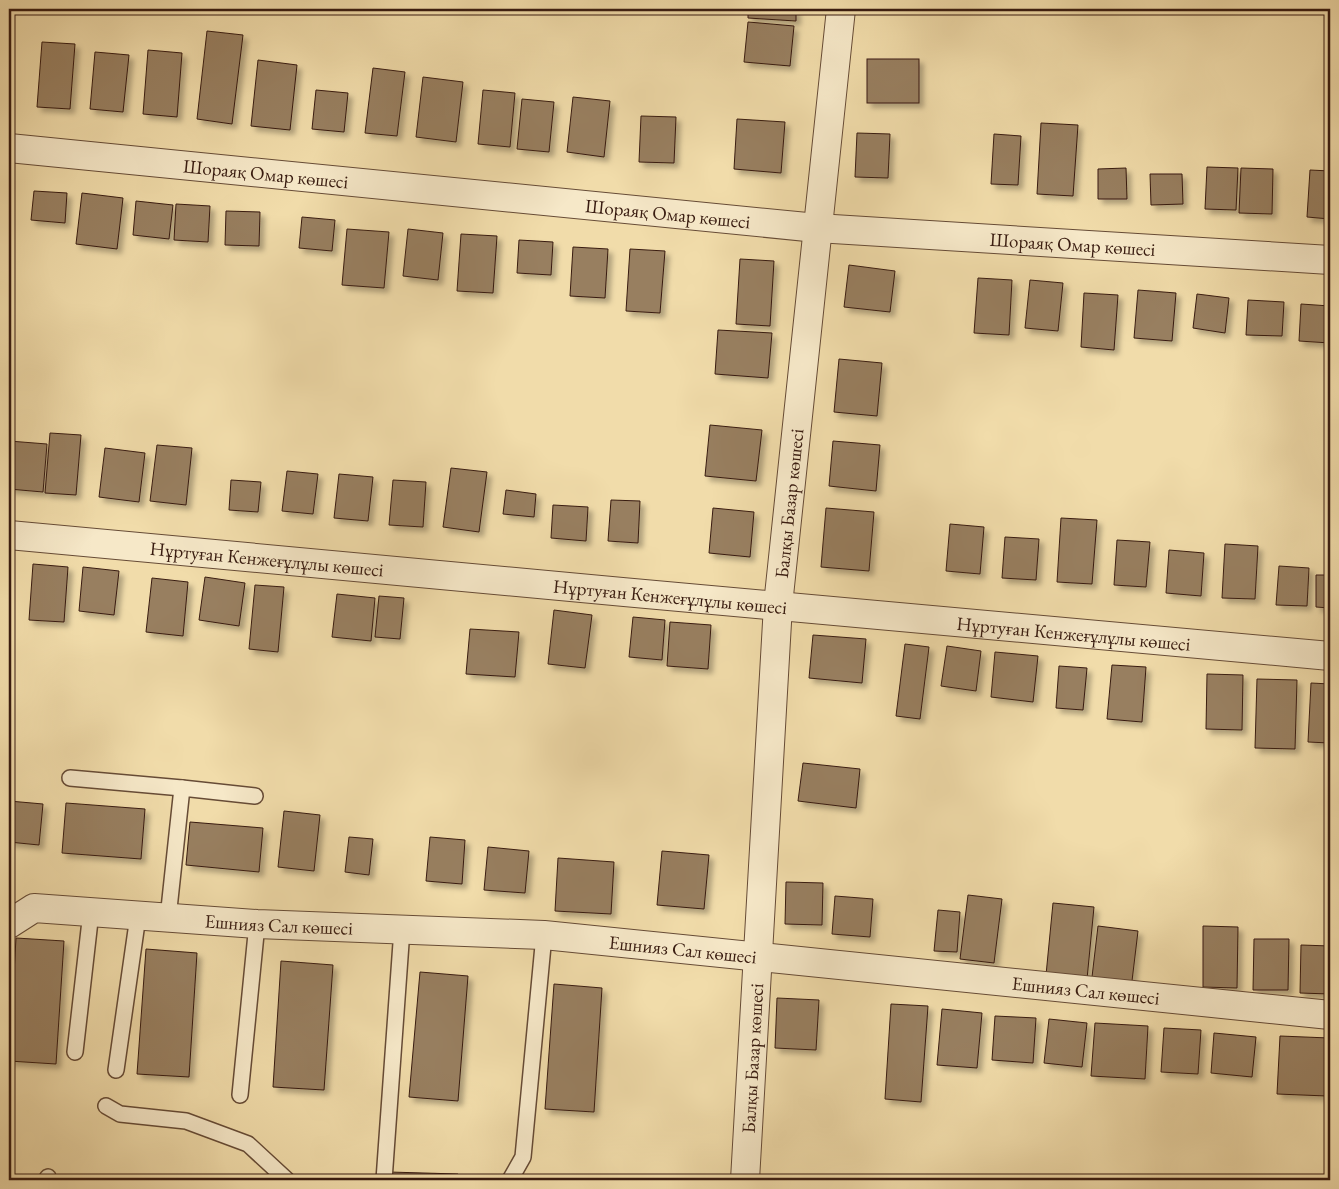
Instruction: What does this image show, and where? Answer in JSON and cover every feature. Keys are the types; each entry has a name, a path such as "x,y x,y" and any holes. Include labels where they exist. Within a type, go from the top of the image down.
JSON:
{"street":[{"name":"Балқы Базар көшесі","path":"745,1180 778,605 841,9"},
{"name":"Шораяқ Омар көшесі","path":"9,148 817,228 1330,260"},
{"name":"Нұртуған Кенжеғұлұлы көшесі","path":"9,535 778,605 990,627 1330,656"},
{"name":"Ешнияз Сал көшесі","path":"9,924 34,908 256,924 544,935 1330,1015"}],"lane":[{"path":"70,778 255,796"},
{"path":"168,918 182,788"},
{"path":"75,1052 91,912"},
{"path":"116,1070 138,916"},
{"path":"240,1094 256,924"},
{"path":"384,1180 402,929"},
{"path":"510,1180 523,1157 544,935"},
{"path":"106,1106 120,1114 186,1121 248,1144 287,1180"}],"building":[{"path":"748,9 796,9 796,21 748,18"},
{"path":"748,22 794,26 790,66 744,62"},
{"path":"207,31 243,35 232,124 197,119"},
{"path":"42,42 75,44 70,109 37,107"},
{"path":"148,50 182,53 177,117 143,114"},
{"path":"95,52 129,55 123,112 90,109"},
{"path":"867,59 919,59 919,103 867,103"},
{"path":"258,60 297,65 290,130 251,126"},
{"path":"373,68 405,72 397,136 365,133"},
{"path":"423,77 463,82 456,142 416,137"},
{"path":"316,90 348,93 344,132 312,129"},
{"path":"483,90 515,93 510,147 478,144"},
{"path":"573,97 610,101 604,157 567,152"},
{"path":"522,99 554,102 549,152 517,149"},
{"path":"641,116 676,117 674,163 639,162"},
{"path":"737,119 785,122 781,173 734,169"},
{"path":"1041,123 1078,125 1073,196 1037,194"},
{"path":"857,133 890,134 888,178 855,177"},
{"path":"994,134 1021,136 1018,185 991,184"},
{"path":"1207,167 1238,168 1236,210 1205,209"},
{"path":"1126,168 1127,199 1098,199 1098,169"},
{"path":"1241,168 1273,169 1272,214 1239,213"},
{"path":"1310,170 1330,171 1330,219 1307,217"},
{"path":"1150,174 1182,174 1183,204 1151,205"},
{"path":"34,191 67,193 65,223 31,220"},
{"path":"82,193 123,198 117,249 76,244"},
{"path":"136,201 173,205 169,239 133,235"},
{"path":"176,204 210,206 208,242 174,240"},
{"path":"226,211 260,212 259,246 225,245"},
{"path":"302,217 335,220 332,251 299,248"},
{"path":"347,229 389,232 384,288 342,285"},
{"path":"408,229 443,233 438,280 403,276"},
{"path":"461,234 497,236 493,293 457,291"},
{"path":"519,240 553,242 551,275 517,273"},
{"path":"573,247 608,249 605,298 570,296"},
{"path":"630,249 665,251 660,313 626,311"},
{"path":"740,259 774,261 770,326 736,324"},
{"path":"849,265 895,271 890,312 844,307"},
{"path":"978,278 1012,280 1009,335 974,333"},
{"path":"1030,280 1063,283 1058,331 1025,328"},
{"path":"1138,290 1176,293 1172,341 1134,338"},
{"path":"1084,293 1118,295 1114,350 1081,347"},
{"path":"1197,294 1229,298 1225,333 1193,328"},
{"path":"1248,300 1284,302 1282,336 1246,335"},
{"path":"1301,304 1330,306 1330,343 1299,341"},
{"path":"718,330 772,333 768,378 715,374"},
{"path":"839,359 882,363 877,416 834,412"},
{"path":"710,425 762,430 756,481 705,476"},
{"path":"50,433 81,435 76,495 45,493"},
{"path":"9,441 47,444 43,492 9,489"},
{"path":"833,441 880,445 876,491 829,486"},
{"path":"157,445 192,448 186,505 150,501"},
{"path":"105,448 145,453 139,502 99,497"},
{"path":"451,468 487,472 479,532 443,527"},
{"path":"287,471 318,474 313,514 282,511"},
{"path":"339,474 373,477 368,521 334,518"},
{"path":"231,480 261,482 258,512 229,510"},
{"path":"393,480 426,482 423,527 389,525"},
{"path":"506,490 536,494 534,517 503,514"},
{"path":"611,500 640,501 638,543 608,541"},
{"path":"553,505 588,507 586,541 551,538"},
{"path":"713,508 754,512 750,557 709,553"},
{"path":"826,508 874,512 869,571 821,567"},
{"path":"1061,518 1097,520 1092,584 1057,582"},
{"path":"950,524 984,527 980,574 946,571"},
{"path":"1005,537 1039,539 1036,580 1002,578"},
{"path":"1117,540 1150,542 1146,587 1114,585"},
{"path":"1225,544 1258,546 1255,599 1222,598"},
{"path":"1169,550 1204,553 1201,596 1166,593"},
{"path":"33,564 68,567 64,622 29,620"},
{"path":"1279,566 1309,568 1307,606 1276,605"},
{"path":"83,567 119,571 114,615 79,611"},
{"path":"1316,575 1330,575 1330,608 1316,607"},
{"path":"205,577 245,583 239,626 199,620"},
{"path":"152,578 188,582 183,636 146,632"},
{"path":"255,585 284,587 278,652 249,649"},
{"path":"337,594 375,598 371,641 332,637"},
{"path":"379,596 404,598 400,639 375,637"},
{"path":"554,610 592,615 585,668 548,664"},
{"path":"633,617 665,620 662,660 629,657"},
{"path":"670,622 711,625 708,669 667,666"},
{"path":"470,629 519,632 515,677 466,674"},
{"path":"813,635 866,639 862,683 809,678"},
{"path":"905,644 929,647 920,719 896,716"},
{"path":"947,646 981,651 976,691 941,686"},
{"path":"995,652 1038,656 1033,702 991,697"},
{"path":"1112,665 1146,667 1142,722 1107,719"},
{"path":"1059,666 1087,668 1083,710 1056,708"},
{"path":"1207,674 1243,675 1242,730 1206,729"},
{"path":"1257,679 1297,680 1295,749 1255,748"},
{"path":"1311,683 1330,684 1330,743 1308,742"},
{"path":"803,763 860,769 856,808 798,801"},
{"path":"9,801 43,804 39,845 9,842"},
{"path":"66,803 145,809 141,859 62,853"},
{"path":"284,811 320,815 314,871 278,867"},
{"path":"190,822 263,828 259,872 186,865"},
{"path":"349,837 373,839 369,875 345,872"},
{"path":"430,837 465,840 462,884 426,881"},
{"path":"488,847 529,851 525,893 484,890"},
{"path":"662,851 709,855 704,909 657,905"},
{"path":"558,858 614,862 611,914 555,911"},
{"path":"786,882 823,883 822,925 785,924"},
{"path":"968,895 1002,899 994,963 960,959"},
{"path":"835,896 873,899 870,937 832,934"},
{"path":"1053,903 1094,907 1087,979 1046,975"},
{"path":"938,910 960,912 957,952 934,951"},
{"path":"1098,926 1138,931 1132,981 1092,977"},
{"path":"1203,926 1238,927 1237,988 1203,987"},
{"path":"16,938 64,941 56,1064 9,1061"},
{"path":"1254,939 1289,939 1288,990 1253,990"},
{"path":"1301,945 1330,946 1330,994 1300,993"},
{"path":"146,949 197,953 189,1077 137,1074"},
{"path":"281,961 333,965 324,1090 273,1087"},
{"path":"420,972 468,976 458,1101 409,1097"},
{"path":"554,984 602,988 594,1112 545,1109"},
{"path":"777,998 819,1000 816,1050 775,1048"},
{"path":"891,1004 928,1006 921,1102 885,1099"},
{"path":"942,1009 982,1013 977,1068 937,1065"},
{"path":"995,1016 1036,1018 1033,1063 992,1060"},
{"path":"1049,1019 1087,1023 1082,1067 1044,1063"},
{"path":"1095,1023 1148,1026 1145,1079 1091,1076"},
{"path":"1164,1028 1201,1030 1198,1074 1161,1072"},
{"path":"1214,1033 1256,1037 1252,1077 1211,1073"},
{"path":"1280,1036 1329,1038 1327,1096 1277,1094"},
{"path":"389,1172 458,1174 458,1180 389,1180"}]}
